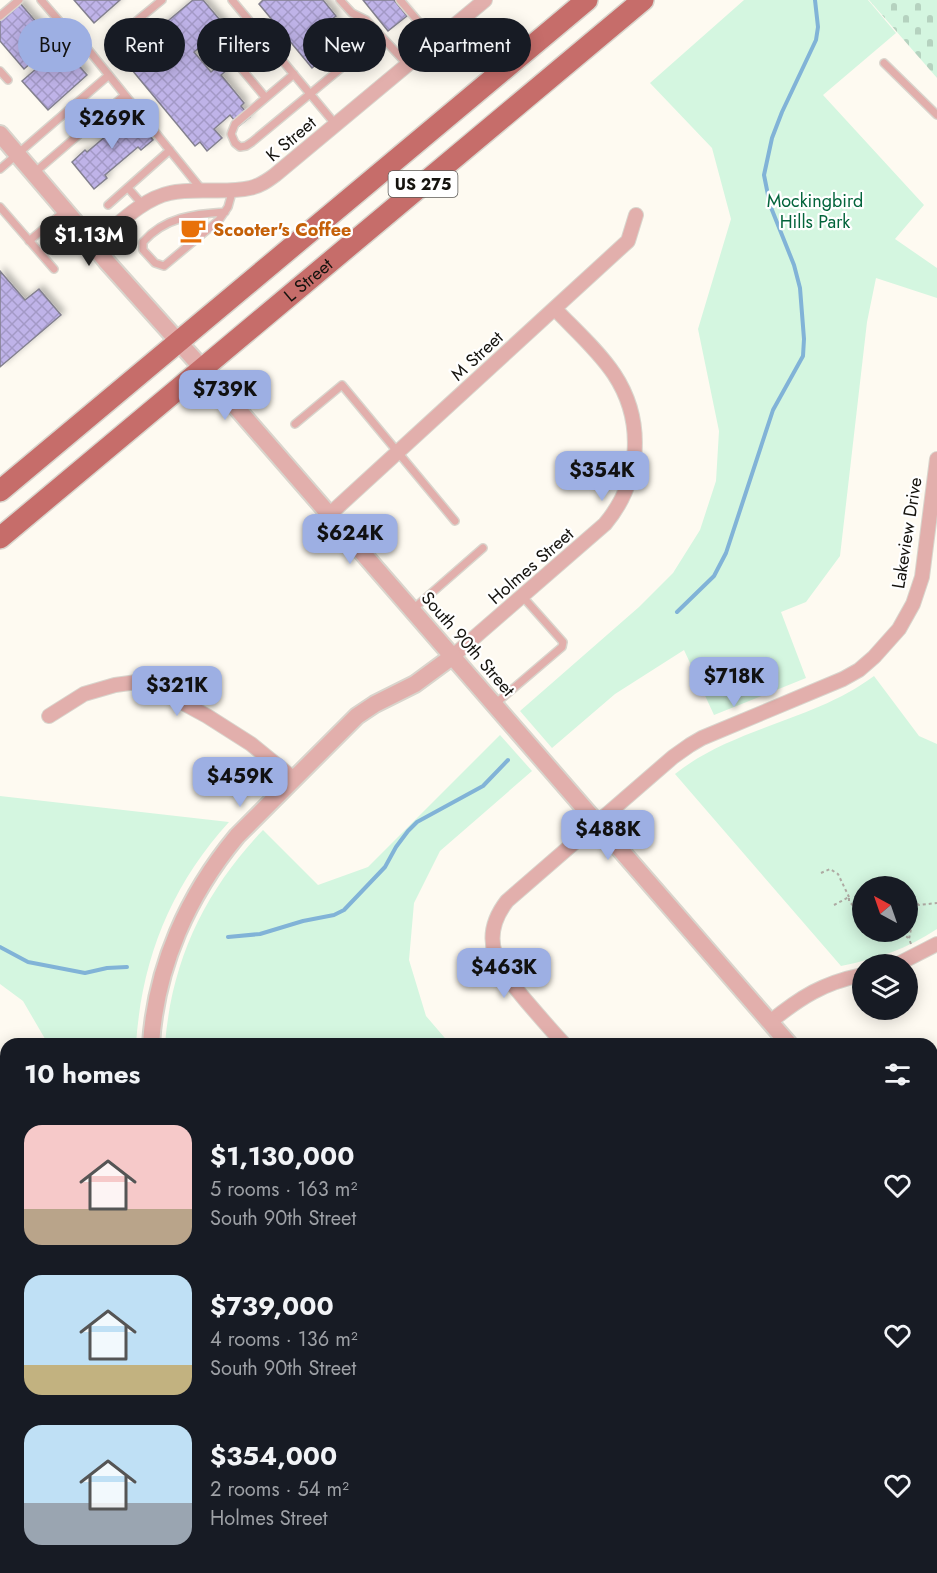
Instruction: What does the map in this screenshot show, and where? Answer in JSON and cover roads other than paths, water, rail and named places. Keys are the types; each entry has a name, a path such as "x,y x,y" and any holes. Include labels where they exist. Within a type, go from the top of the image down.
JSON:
{"main road":[{"name":"L Street","path":"0,491 587,0"},
{"name":"L Street","path":"0,538 643,0"}],"street":[{"name":"K Street","path":"463,18 485,0"},
{"name":"K Street","path":"93,245 143,205 170,193 249,189 262,184 399,72"},
{"name":"South 90th Street","path":"0,134 93,245 784,1038"},
{"name":"M Street","path":"329,515 628,241 636,215"},
{"name":"Holmes Street","path":"453,656 523,597 610,518 627,486 635,450 635,426 630,406 612,371 555,309"},
{"name":"Lakeview Drive","path":"559,1038 508,980 495,956 492,933 495,921 507,901 690,745 843,679 874,657 899,629 918,592 937,459"},
{"path":"153,1038 156,1008 166,963 175,938 194,897 210,871 237,836 357,716 375,704 415,684 453,656"},
{"path":"49,716 84,694 115,685 138,682 161,691 207,716 251,744 294,779"},
{"path":"918,955 937,944"},
{"path":"770,1022 795,1002 818,988 852,978"}],"lane":[{"path":"0,16 19,0"},
{"path":"41,0 57,18"},
{"path":"140,18 162,0"},
{"path":"232,0 246,18"},
{"path":"340,0 351,13 362,18"},
{"path":"400,0 415,18"},
{"path":"386,42 398,55"},
{"path":"92,54 202,190"},
{"path":"884,63 937,115"},
{"path":"291,70 336,124"},
{"path":"0,71 8,80"},
{"path":"244,72 265,97"},
{"path":"294,74 234,124 233,139 240,147 252,142 337,72"},
{"path":"0,169 109,75"},
{"path":"34,173 124,95"},
{"path":"108,205 170,150"},
{"path":"128,188 143,205"},
{"path":"225,212 195,214 171,221 148,236 143,242 143,250 155,263 164,266 219,220 225,212 228,207 233,189"},
{"path":"0,207 54,269"},
{"path":"29,241 66,210"},
{"path":"295,424 342,385 455,521"},
{"path":"412,610 483,548"},
{"path":"495,704 562,647 563,642 523,597"}],"waterway":[{"path":"677,612 714,576 726,553 773,410 803,356 800,288 794,265 770,205 764,175 772,138 782,112 816,40 818,27 815,0"},
{"path":"228,937 260,934 303,921 334,915 344,910 385,867 396,847 417,822 483,786 508,760"},
{"path":"0,947 28,962 85,973 107,968 127,967"}],"place":[{"name":"Scooter's Coffee","path":"193,230"}],"park label":[{"name":"Mockingbird Hills Park","path":"815,211"}]}
